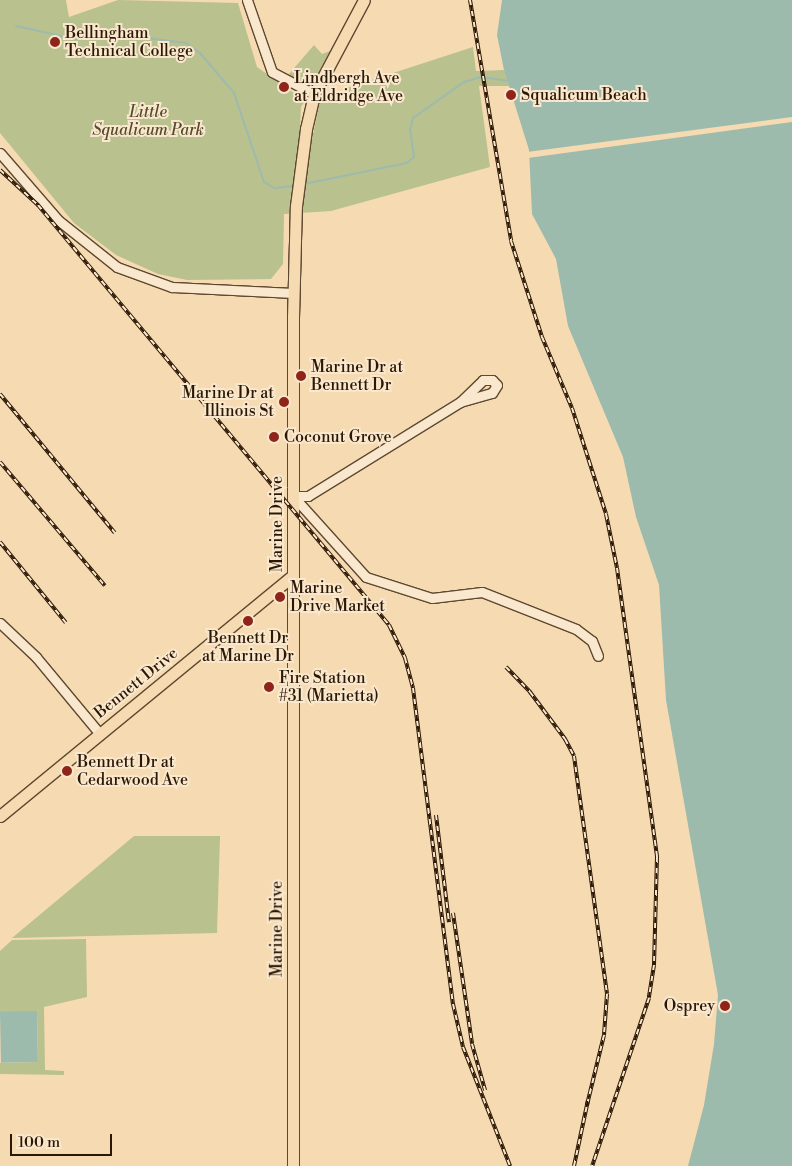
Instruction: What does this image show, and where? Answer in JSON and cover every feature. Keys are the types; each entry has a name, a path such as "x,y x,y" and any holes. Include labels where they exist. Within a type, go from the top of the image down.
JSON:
{"main road":[{"name":"Marine Drive","path":"293,1166 295,238 306,129 314,94 364,0"},
{"name":"Bennett Drive","path":"0,816 293,575"}],"street":[{"path":"248,0 272,72 314,94"},
{"path":"0,153 58,220 80,240 117,267 148,280 181,288 294,293"},
{"path":"293,496 308,496 460,402"},
{"path":"293,496 366,577 432,598 482,592 556,618 576,629 592,641 598,656"},
{"path":"0,623 36,657 100,734"}],"green space":[{"name":"Little Squalicum Park","path":"0,0 66,0 69,17 118,0 238,3 257,67 305,101 301,107 299,150 309,153 321,96 340,104 347,88 473,47 476,71 504,70 511,86 479,86 490,167 331,211 284,214 283,264 271,279 187,280 158,274 116,255 74,223 0,133"},
{"path":"314,45 322,54 330,51 312,84 292,79 289,74"},
{"path":"134,836 220,836 217,933 12,938"},
{"path":"86,939 87,997 44,1007 45,1070 64,1071 64,1075 0,1074 0,1063 38,1062 37,1011 0,1017 0,951 12,940"}],"shaded area":[{"path":"502,0 792,0 792,1166 688,1166 704,1105 714,1044 718,995 666,700 659,585 636,517 623,457 568,326 556,259 532,214 529,150 504,70 497,35"},
{"path":"37,1011 38,1062 1,1063 0,1012"}],"pier":[{"path":"792,117 792,122 528,158 527,152"}],"waterway":[{"path":"16,26 75,39 115,34 186,43 200,53 234,93 264,182 275,188 294,186"},
{"path":"304,184 407,163 414,157 410,130 413,118 464,82 481,77 508,81"}],"railway":[{"path":"470,0 511,241 542,337 572,408 606,514 617,568 657,857 654,965 649,998 592,1166"},
{"path":"0,170 38,205 389,625 405,658 413,688 453,1004 463,1047 510,1166"},
{"path":"0,394 115,533"},
{"path":"0,462 105,586"},
{"path":"0,542 66,623"},
{"path":"506,667 530,692 565,739 574,756 607,994 604,1035 587,1105"},
{"path":"436,815 449,922"},
{"path":"453,913 472,1044 485,1090"},
{"path":"574,1166 588,1100"}],"place":[{"name":"Bellingham Technical College","path":"55,42"},
{"name":"Lindbergh Ave at Eldridge Ave","path":"284,87"},
{"name":"Squalicum Beach","path":"511,95"},
{"name":"Marine Dr at Bennett Dr","path":"301,376"},
{"name":"Marine Dr at Illinois St","path":"284,402"},
{"name":"Coconut Grove","path":"274,437"},
{"name":"Marine Drive Market","path":"280,597"},
{"name":"Bennett Dr at Marine Dr","path":"248,621"},
{"name":"Fire Station #31 (Marietta)","path":"269,687"},
{"name":"Bennett Dr at Cedarwood Ave","path":"67,771"},
{"name":"Osprey","path":"725,1006"}]}
